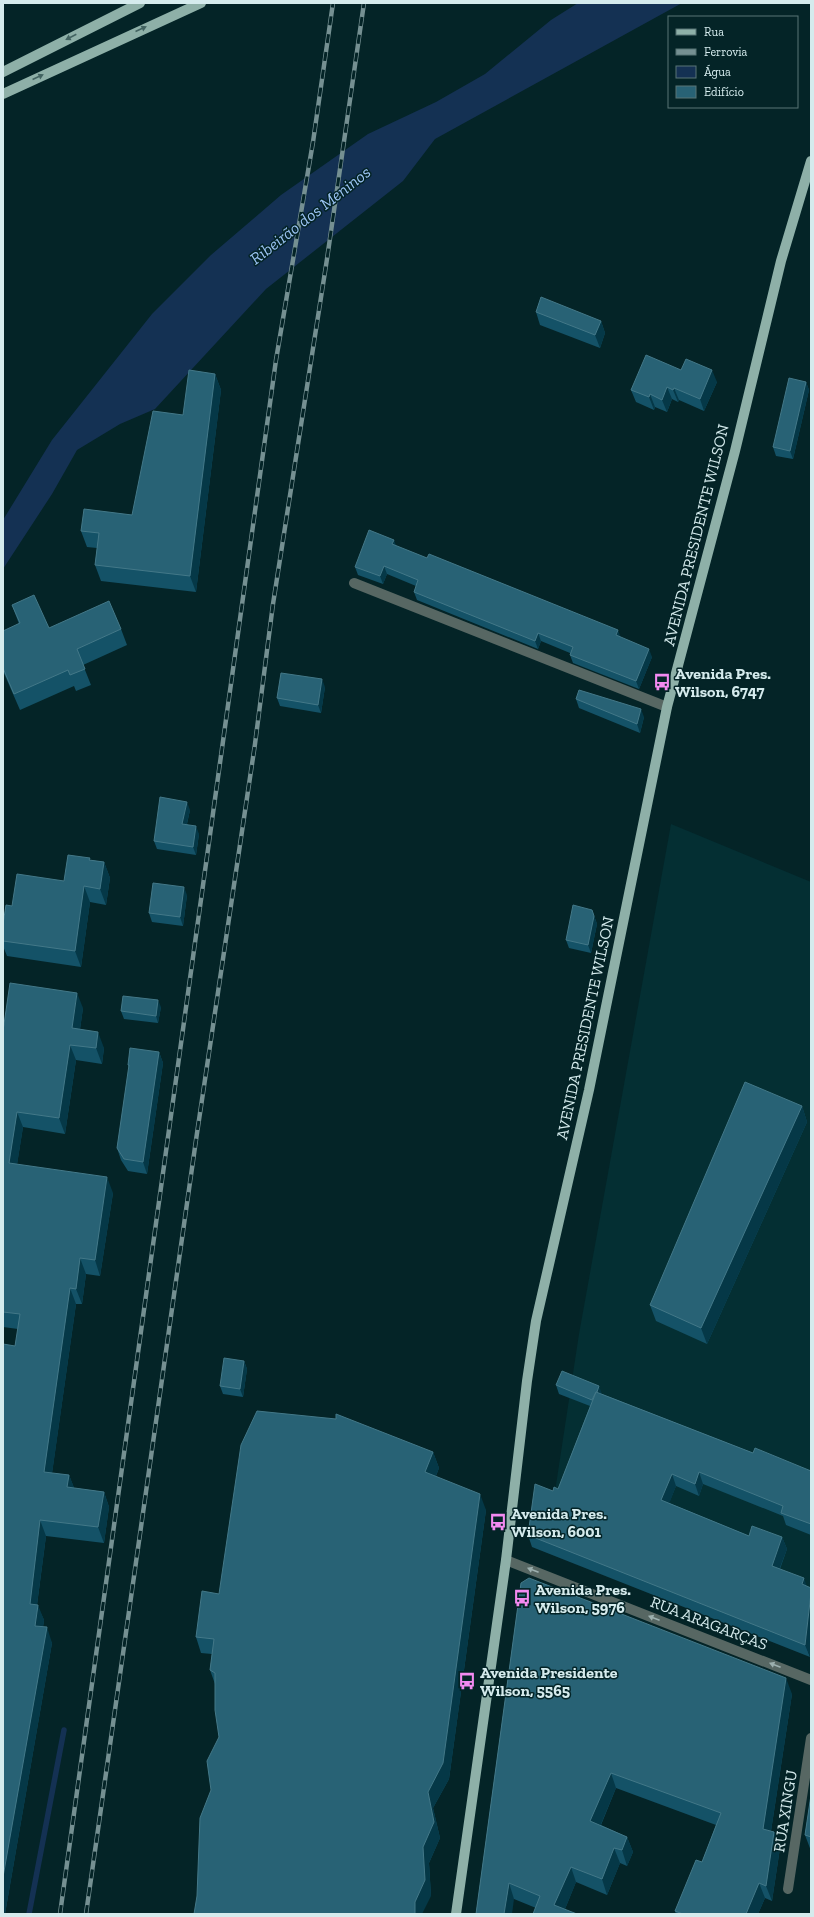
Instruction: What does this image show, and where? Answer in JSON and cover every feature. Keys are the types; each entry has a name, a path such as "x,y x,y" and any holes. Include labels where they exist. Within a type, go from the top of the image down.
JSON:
{"main road":[{"path":"3,72 106,18 140,3"},
{"path":"3,94 106,45 201,3"},
{"name":"AVENIDA PRESIDENTE WILSON","path":"456,1914 506,1560 526,1381 534,1334 589,1090 667,708 735,450 781,261 811,161"}],"street":[{"path":"354,583 667,708"},
{"name":"RUA ARAGARÇAS","path":"506,1560 811,1680"},
{"name":"RUA XINGU","path":"788,1889 811,1738"}],"shaded area":[{"path":"671,824 811,882 811,1601 554,1498 579,1334"}],"water":[{"name":"Ribeirão dos Meninos","path":"578,3 682,3 435,139 403,181 266,289 155,409 120,424 77,450 52,494 3,569 3,520 52,440 152,314 211,255 281,195 368,134 436,102 485,74 551,20"}],"building":[{"path":"541,297 601,321 595,335 536,312"},
{"path":"646,355 681,370 686,359 712,370 700,399 674,388 673,390 667,387 662,400 650,394 649,397 631,390"},
{"path":"189,370 215,374 190,576 95,565 99,533 81,531 84,509 132,515 153,411 183,415"},
{"path":"789,378 806,382 790,451 773,447"},
{"path":"369,530 394,540 392,544 427,558 429,554 618,630 616,635 649,649 636,681 570,655 573,647 538,633 535,641 414,592 418,580 384,566 380,576 355,567"},
{"path":"34,595 49,628 109,601 121,629 77,649 85,669 70,675 68,670 14,694 3,668 3,631 20,623 12,605"},
{"path":"281,673 322,679 318,705 277,698"},
{"path":"579,690 641,709 637,724 576,699"},
{"path":"160,797 187,802 182,824 196,826 193,847 154,841"},
{"path":"68,855 90,858 89,860 104,862 100,889 84,886 75,951 3,941 3,924 6,905 12,906 17,874 64,881"},
{"path":"153,883 184,887 180,917 149,913"},
{"path":"573,905 592,910 594,916 588,945 566,940"},
{"path":"10,983 77,993 72,1028 98,1032 96,1048 70,1045 59,1118 17,1112 9,1163 107,1177 95,1260 80,1258 76,1289 70,1288 44,1472 69,1475 67,1487 104,1492 98,1527 40,1520 30,1604 38,1605 35,1626 47,1627 3,1877 3,1344 15,1346 20,1314 3,1312 3,1031"},
{"path":"123,996 158,1000 156,1016 121,1011"},
{"path":"130,1048 159,1052 143,1162 124,1159 117,1148"},
{"path":"745,1082 802,1106 701,1328 650,1305"},
{"path":"224,1358 244,1361 240,1389 220,1386"},
{"path":"562,1371 599,1386 592,1400 556,1385"},
{"path":"596,1392 753,1453 755,1448 811,1471 811,1524 781,1513 783,1506 699,1472 695,1484 672,1474 661,1500 749,1536 752,1526 782,1537 772,1566 804,1578 802,1584 811,1588 805,1645 528,1535 535,1484 553,1491 554,1487 558,1489"},
{"path":"257,1411 336,1419 336,1414 433,1452 425,1472 480,1494 443,1763 428,1792 434,1822 423,1847 425,1880 415,1902 415,1914 194,1914 197,1896 200,1818 211,1790 207,1761 219,1737 215,1710 215,1673 210,1670 214,1639 196,1637 202,1591 219,1594 241,1445"},
{"path":"529,1578 786,1678 763,1829 774,1832 766,1886 759,1883 746,1914 683,1914 675,1911 696,1860 702,1862 721,1813 611,1773 590,1821 627,1837 622,1850 614,1848 602,1879 571,1867 554,1905 577,1914 533,1914 540,1896 509,1883 504,1914 476,1914 521,1583"},
{"path":"811,1795 811,1837 805,1835"}],"waterway":[{"path":"29,1914 64,1730"}],"railway":[{"path":"60,1914 276,360 313,142 333,3"},
{"path":"86,1914 196,1140 255,744 273,604 327,259 364,3"}],"place":[{"name":"Avenida Pres. Wilson, 6747","path":"662,682"},
{"name":"Avenida Pres. Wilson, 6001","path":"498,1522"},
{"name":"Avenida Pres. Wilson, 5976","path":"522,1598"},
{"name":"Avenida Presidente Wilson, 5565","path":"467,1681"}]}
